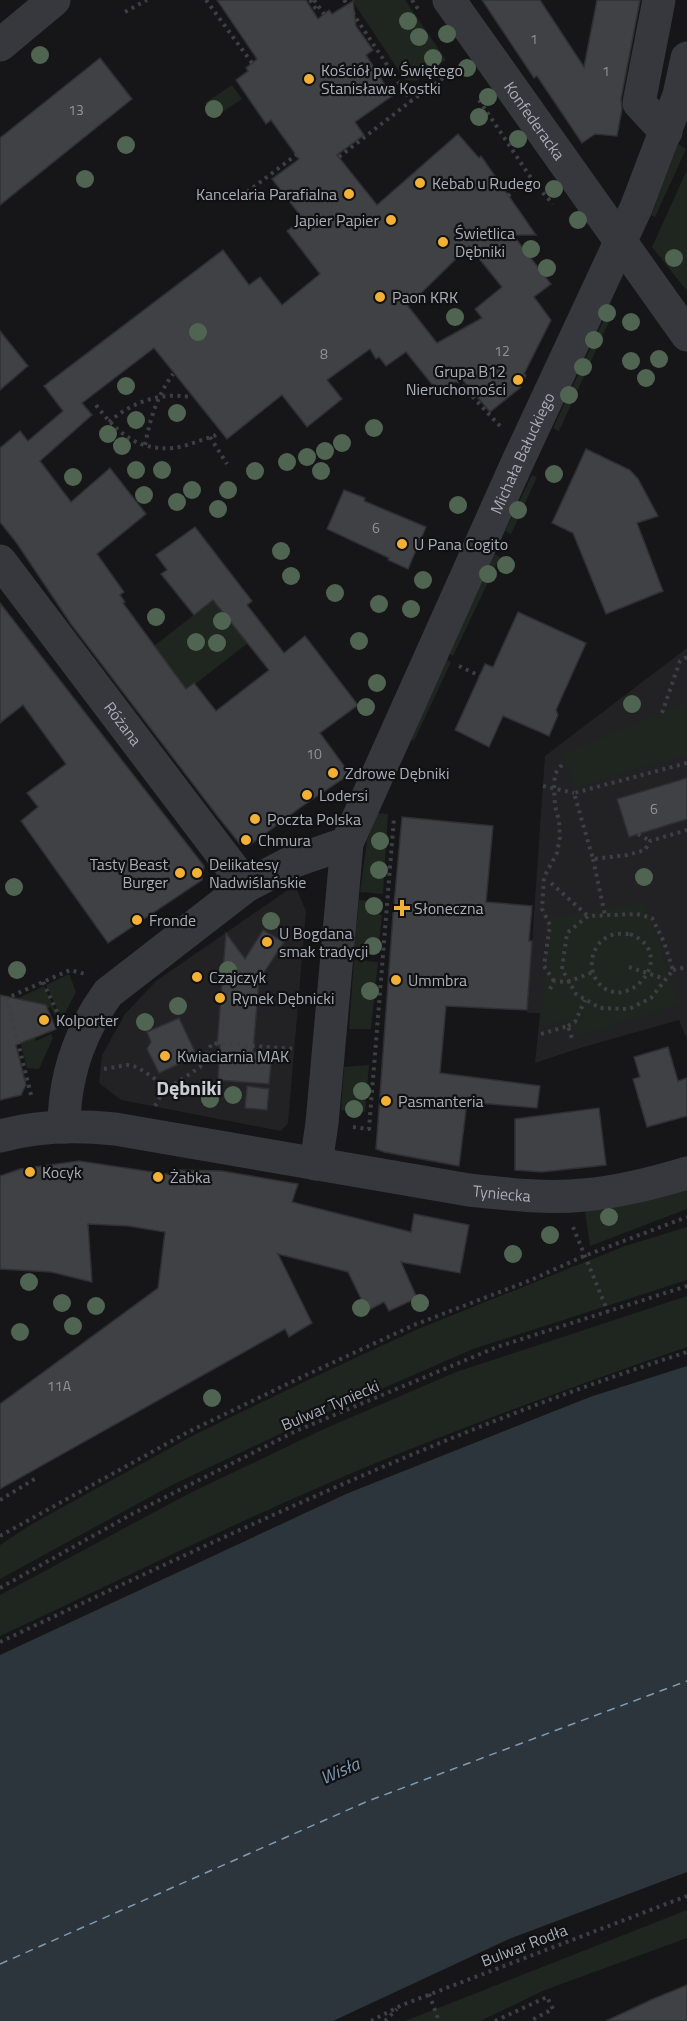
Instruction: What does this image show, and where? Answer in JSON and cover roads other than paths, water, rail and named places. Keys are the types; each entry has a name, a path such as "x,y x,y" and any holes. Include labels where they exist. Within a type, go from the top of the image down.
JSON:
{"street":[{"path":"0,45 54,0"},
{"name":"Konfederacka","path":"449,0 687,335"},
{"path":"659,0 639,103 666,132"},
{"name":"Michała Bałuckiego","path":"347,843 518,461 622,241 666,132 687,58"},
{"name":"Różana","path":"0,561 246,886"},
{"path":"0,1136 64,1127 97,1127 134,1131 316,1164 322,1123 347,843 292,862 246,886 108,993 84,1031 69,1076 64,1101 64,1127"},
{"name":"Tyniecka","path":"316,1164 469,1190 518,1195 584,1195 637,1186 687,1173"}],"water":[{"name":"Wisła","path":"687,1366 687,1872 509,1939 333,2021 0,2021 0,1655 346,1494 590,1397"}],"place":[{"name":"Kościół pw. Świętego Stanisława Kostki","path":"309,79"},
{"name":"Kebab u Rudego","path":"420,183"},
{"name":"Kancelaria Parafialna","path":"349,194"},
{"name":"Japier Papier","path":"391,220"},
{"name":"Świetlica Dębniki","path":"443,242"},
{"name":"Paon KRK","path":"380,297"},
{"name":"Grupa B12 Nieruchomości","path":"518,380"},
{"name":"U Pana Cogito","path":"402,544"},
{"name":"Zdrowe Dębniki","path":"333,773"},
{"name":"Lodersi","path":"307,795"},
{"name":"Poczta Polska","path":"255,819"},
{"name":"Chmura","path":"246,840"},
{"name":"Tasty Beast Burger","path":"180,873"},
{"name":"Delikatesy Nadwiślańskie","path":"197,873"},
{"name":"Słoneczna","path":"402,908"},
{"name":"Fronde","path":"137,920"},
{"name":"U Bogdana smak tradycji","path":"267,942"},
{"name":"Czajczyk","path":"197,977"},
{"name":"Ummbra","path":"396,980"},
{"name":"Rynek Dębnicki","path":"220,998"},
{"name":"Kolporter","path":"44,1020"},
{"name":"Kwiaciarnia MAK","path":"165,1056"},
{"name":"Pasmanteria","path":"386,1101"},
{"name":"Kocyk","path":"30,1172"},
{"name":"Żabka","path":"158,1177"}],"district":[{"name":"Dębniki","path":"189,1088"}]}
